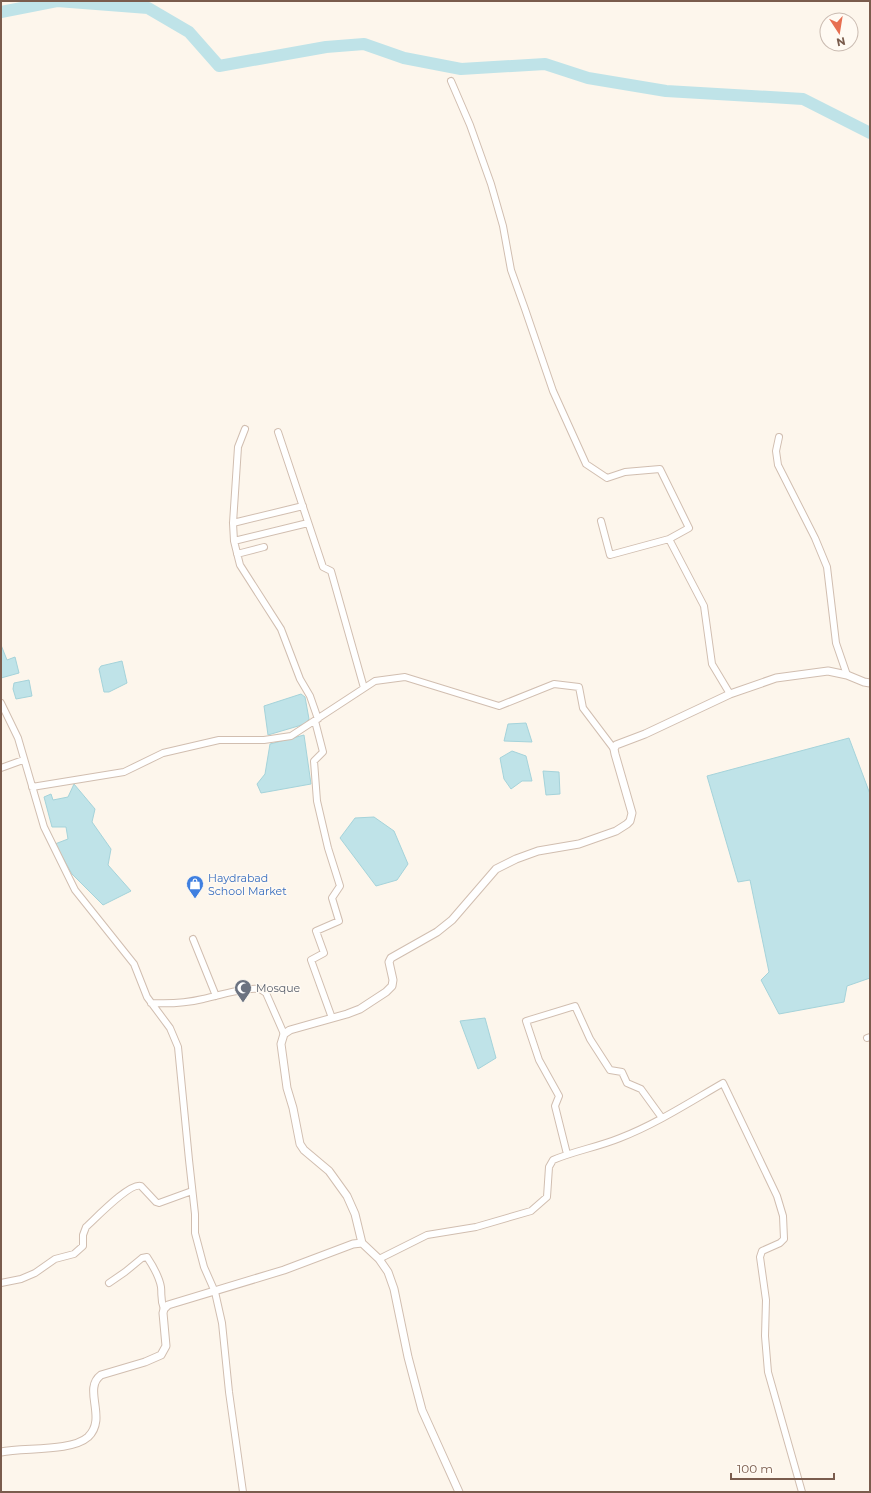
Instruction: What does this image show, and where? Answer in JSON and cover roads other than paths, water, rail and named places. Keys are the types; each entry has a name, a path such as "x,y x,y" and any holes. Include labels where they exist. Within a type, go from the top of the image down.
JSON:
{"street":[{"path":"451,81 470,125 491,184 503,226 511,270 553,391 586,464 607,478 625,472 660,469 689,528 669,539 610,555 601,521"},
{"path":"245,429 238,447 233,523 234,541 237,554 240,564 282,628 300,679 310,696 317,720 323,752 314,761 317,801 328,848 340,886 332,898 339,921 316,931 324,953 311,960 332,1018"},
{"path":"278,432 323,567 331,571 364,688"},
{"path":"779,437 776,452 778,465 815,538 826,567 836,643 847,675"},
{"path":"233,523 303,506"},
{"path":"234,541 308,523"},
{"path":"669,539 704,606 712,664 730,694"},
{"path":"237,554 264,547"},
{"path":"614,749 619,744 645,734 730,694 776,678 828,671 847,675 870,683"},
{"path":"32,787 124,772 163,753 219,740 264,740 291,736 375,680 406,677 499,706 554,684 579,687 583,708 614,749 632,813 628,824 579,844 538,851 516,859 496,869 452,920 437,932 391,958 389,962 393,980 392,986 386,992 360,1009 290,1030 284,1034 281,1044 287,1088 293,1108 300,1144 304,1150 329,1171 347,1196 355,1214 362,1243 379,1259 388,1272 394,1289 408,1357 422,1410 459,1492"},
{"path":"1,703 18,738 23,760 44,827 75,890 134,964 147,997 170,1028 178,1047 195,1214 195,1233 204,1267 216,1292 222,1323 229,1392 243,1492"},
{"path":"1,768 23,760"},
{"path":"193,938 216,996"},
{"path":"151,1003 167,1004 201,1000 257,988 266,993 284,1034"},
{"path":"567,1154 555,1106 559,1096 539,1060 526,1021 575,1006 590,1040 610,1070 622,1072 627,1083 641,1088 662,1118"},
{"path":"379,1259 426,1235 476,1227 531,1211 547,1197 549,1167 553,1160 567,1154 592,1148 621,1138 662,1118 723,1083 777,1196 784,1216 784,1239 780,1243 762,1252 760,1257 766,1300 765,1336 768,1372 802,1492"},
{"path":"1,1283 21,1279 55,1260 74,1254 83,1246 83,1235 86,1228 123,1193 134,1185 141,1186 156,1202 159,1203 192,1191"},
{"path":"164,1309 168,1305 216,1292 284,1270 353,1244 362,1243"},
{"path":"1,1452 14,1449 44,1449 81,1442 89,1436 94,1428 97,1415 93,1386 95,1379 101,1375 145,1362 161,1355 166,1346 161,1287 158,1276 147,1257 142,1258 109,1283"}],"water":[{"path":"1,645 7,660 15,657 19,673 1,678"},
{"path":"122,661 127,683 109,692 104,692 99,669 101,666"},
{"path":"29,680 32,696 16,699 13,689 14,683"},
{"path":"301,694 305,697 309,719 305,724 268,735 264,706"},
{"path":"526,723 532,742 504,741 508,724"},
{"path":"304,735 311,784 261,793 257,784 265,774 270,744"},
{"path":"849,738 870,794 870,978 847,986 844,1002 779,1014 761,980 769,972 750,880 738,882 707,776"},
{"path":"512,751 526,756 532,781 522,781 511,789 504,779 500,758"},
{"path":"543,771 559,772 560,794 546,795"},
{"path":"74,784 95,809 92,822 111,849 108,865 131,891 103,905 72,874 55,844 68,839 66,827 52,827 44,797 51,794 53,800 68,797"},
{"path":"374,817 394,831 408,864 397,880 376,886 340,838 355,818"},
{"path":"485,1018 496,1058 478,1069 460,1021"}],"waterway":[{"path":"1,12 57,1 148,8 189,32 219,66 326,47 364,44 404,58 461,69 545,64 588,78 666,91 803,99 870,133"}],"place":[{"name":"Haydrabad School Market","path":"195,899"},
{"name":"Mosque","path":"243,1003"}]}
